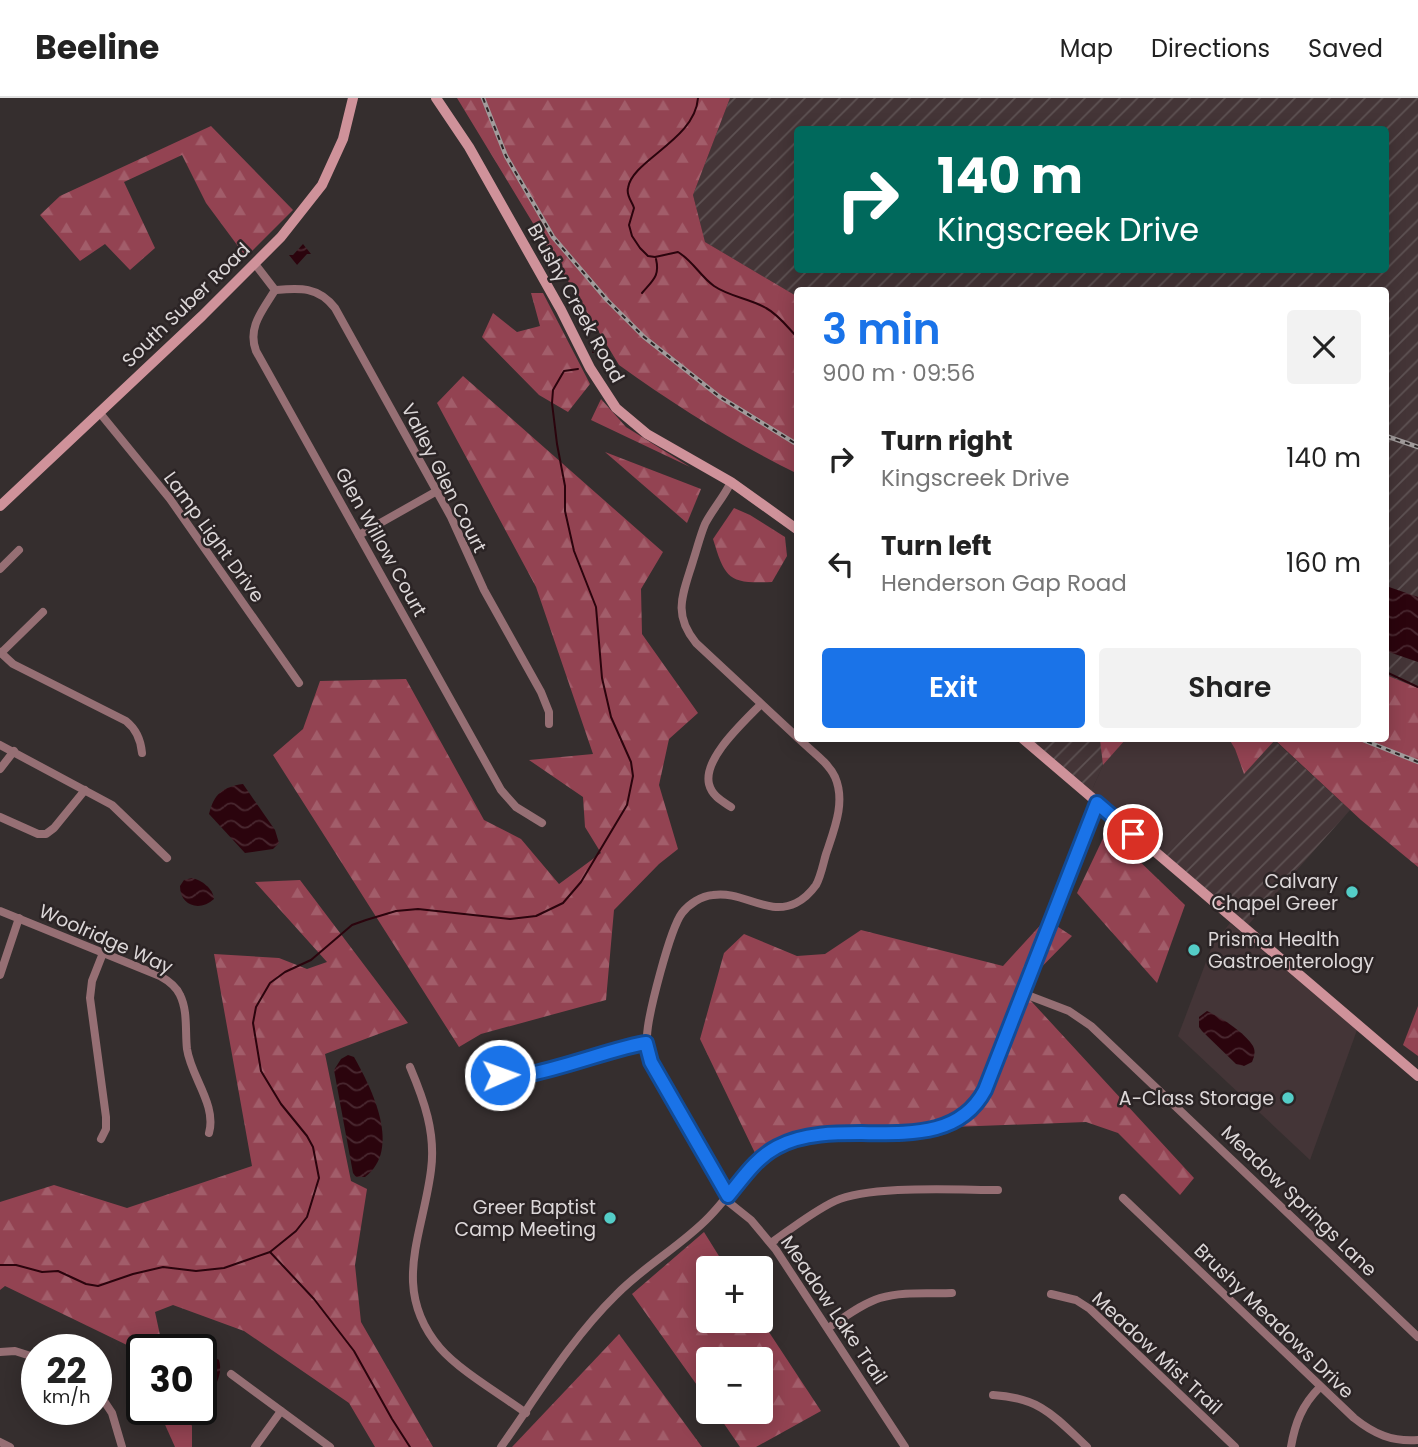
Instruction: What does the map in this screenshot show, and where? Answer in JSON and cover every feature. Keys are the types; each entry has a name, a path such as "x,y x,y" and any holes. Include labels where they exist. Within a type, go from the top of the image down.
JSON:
{"main road":[{"name":"South Suber Road","path":"0,506 281,237 322,185 343,139 353,98"},
{"name":"Brushy Creek Road","path":"436,98 475,157 610,400 647,434 732,482 794,527"},
{"path":"1027,742 1418,1076"}],"street":[{"path":"255,264 275,290"},
{"name":"Valley Glen Court","path":"275,290 307,289 320,293 330,302 437,491 484,590 541,692 549,712 548,724"},
{"name":"Glen Willow Court","path":"275,290 255,323 253,344 501,790 516,807 542,823"},
{"name":"Lamp Light Drive","path":"99,412 170,499 299,683"},
{"path":"732,482 705,524 680,603 681,617 687,632 696,643 794,734"},
{"path":"359,535 437,491"},
{"path":"0,569 19,550"},
{"path":"43,612 0,653 13,664 126,721 135,731 142,753"},
{"path":"731,807 716,797 709,786 709,774 716,754 761,704"},
{"path":"727,1198 651,1062 646,1043 652,1006 680,916 690,905 714,894 779,908 801,900 817,883 840,801 834,774 802,742"},
{"path":"0,745 112,805 167,858"},
{"path":"0,769 14,751"},
{"path":"0,817 38,834 50,833 85,790"},
{"path":"501,1447 582,1334 607,1304 638,1274 708,1219 759,1159 786,1142 829,1133 913,1133 929,1130 945,1126 964,1116 976,1105 985,1090 1097,803"},
{"name":"Woolridge Way","path":"0,911 160,976 171,983 180,995 184,1007 189,1057 210,1113 212,1125 209,1133"},
{"path":"0,975 19,918"},
{"path":"101,1139 106,1129 106,1117 90,998 92,981 103,953"},
{"name":"Meadow Springs Lane","path":"1022,993 1069,1011 1091,1026 1418,1336"},
{"path":"500,1075 520,1077 618,1048 646,1043"},
{"path":"410,1067 428,1112 432,1136 432,1169 411,1268 416,1301 423,1321 441,1349 526,1413"},
{"path":"771,1243 822,1209 849,1196 880,1192 998,1190"},
{"name":"Meadow Lake Trail","path":"727,1198 771,1243 905,1447"},
{"name":"Brushy Meadows Drive","path":"1123,1198 1357,1421 1377,1434 1399,1440 1418,1440"},
{"path":"828,1328 881,1298 905,1294 952,1293"},
{"name":"Meadow Mist Trail","path":"1051,1294 1076,1300 1090,1309 1235,1447"},
{"path":"0,1352 21,1353"},
{"path":"231,1374 330,1447"},
{"path":"1291,1447 1298,1417 1307,1401 1320,1387"},
{"path":"993,1395 1020,1398 1041,1407 1087,1447"},
{"path":"255,1447 281,1411"},
{"path":"112,1413 122,1447"},
{"path":"0,1441 10,1447"}],"shaded area":[{"path":"730,98 1418,98 1418,688 1389,676 1389,287 794,287 794,295 705,242 693,195"},
{"path":"1033,742 1101,742 1103,765 1091,792"},
{"path":"1123,742 1231,742 1244,774 1166,856 1091,792 1103,765"},
{"path":"1272,742 1276,742 1350,810 1248,925 1166,856"},
{"name":"A-Class Storage","path":"1230,923 1357,1030 1310,1160 1178,1036 1212,946"}],"green space":[{"path":"457,98 730,98 693,195 705,242 794,295 794,472 706,423 619,365"},
{"path":"211,126 293,210 246,257 206,203 182,155 124,182 155,248 130,270 105,244 80,261 40,215 60,196"},
{"path":"531,293 543,293 590,384 568,412 539,395 482,337 493,313 517,332 540,326"},
{"path":"463,376 663,552 641,589 642,634 698,713 669,739 659,785 678,849 659,864 614,910 606,1000 481,1034 459,1047 273,755 303,729 320,681 406,679 484,820 521,839 559,884 601,853 585,827 583,797 529,760 593,754 536,587 437,403"},
{"path":"601,399 626,427 690,467 591,420"},
{"path":"605,452 701,489 687,523"},
{"path":"734,508 785,537 787,556 772,582 738,580 726,571 721,563 713,539"},
{"path":"1389,676 1418,688 1418,867 1361,820 1277,742 1389,742"},
{"path":"1100,742 1123,742 1103,765"},
{"path":"1231,742 1273,742 1244,774"},
{"path":"1107,830 1185,905 1157,983 1077,893"},
{"path":"300,880 408,1023 325,1054 351,1181 367,1189 355,1265 361,1322 433,1447 375,1447 349,1403 244,1331 173,1305 155,1312 160,1334 126,1334 126,1345 112,1338 112,1334 104,1334 5,1286 0,1290 0,1202 54,1185 127,1208 252,1166 214,954 279,958 307,969 327,962 255,882"},
{"path":"1046,919 1072,936 1020,989 1194,1178 1180,1195 1118,1133 1086,1122 821,1132 755,1153 700,1039 724,953 744,934 797,956 825,954 861,930 1003,966"},
{"path":"1418,1006 1418,1056 1403,1045"},
{"path":"704,1232 719,1256 696,1256 696,1333 770,1333 821,1411 756,1447 740,1447 724,1424 773,1424 773,1347 696,1347 696,1384 632,1294"},
{"path":"619,1334 702,1447 512,1447"},
{"path":"165,1425 191,1425 192,1447 175,1447"}],"water":[{"path":"303,244 311,254 307,254 297,265 289,255 293,255"},
{"path":"1389,587 1418,597 1418,662 1389,652"},
{"path":"243,784 275,830 279,843 273,849 245,853 209,814 213,801 220,793"},
{"path":"192,878 206,885 214,899 197,906 187,902 180,886 184,880"},
{"path":"1207,1011 1232,1026 1249,1041 1254,1050 1252,1062 1244,1066 1236,1064 1202,1031 1199,1017"},
{"path":"348,1055 354,1057 369,1085 383,1135 376,1165 365,1177 356,1177 353,1173 334,1070 341,1059"},
{"path":"217,1359 220,1366 217,1380"}],"waterway":[{"path":"698,98 694,113 686,126 632,178 628,188 628,196 634,208 629,225 632,236 648,256 678,252 714,286 771,311 794,334"},
{"path":"642,293 656,274 656,259"},
{"path":"593,352 603,341"},
{"path":"0,1265 16,1265 42,1272 58,1271 86,1284 98,1286 163,1267 196,1271 224,1268 270,1252 296,1231 307,1217 319,1178 313,1147 281,1104 261,1071 253,1023 256,1007 270,983 285,972 311,960 352,925 366,920 396,911 418,909 510,919 536,916 563,903 581,882 627,805 633,776 631,762 611,717 602,678 596,607 574,551 565,511 565,486 557,444 553,390 564,371 578,369"},
{"path":"1389,673 1418,687"},
{"path":"270,1252 314,1299 354,1351 410,1447"}],"railway":[{"path":"483,98 506,156 553,237 607,300 644,337 720,397 794,443"},
{"path":"1389,437 1418,447"},
{"path":"1368,742 1418,762"}],"place":[{"name":"Calvary Chapel Greer","path":"1352,892"},
{"name":"Prisma Health Gastroenterology","path":"1194,950"},
{"name":"A-Class Storage","path":"1288,1098"},
{"name":"Greer Baptist Camp Meeting","path":"610,1218"}],"route":[{"path":"500,1075 520,1077 618,1048 646,1043 651,1062 728,1196 752,1166 765,1154 786,1142 816,1134 913,1133 945,1126 971,1110 985,1090 1097,803 1133,834"}]}
